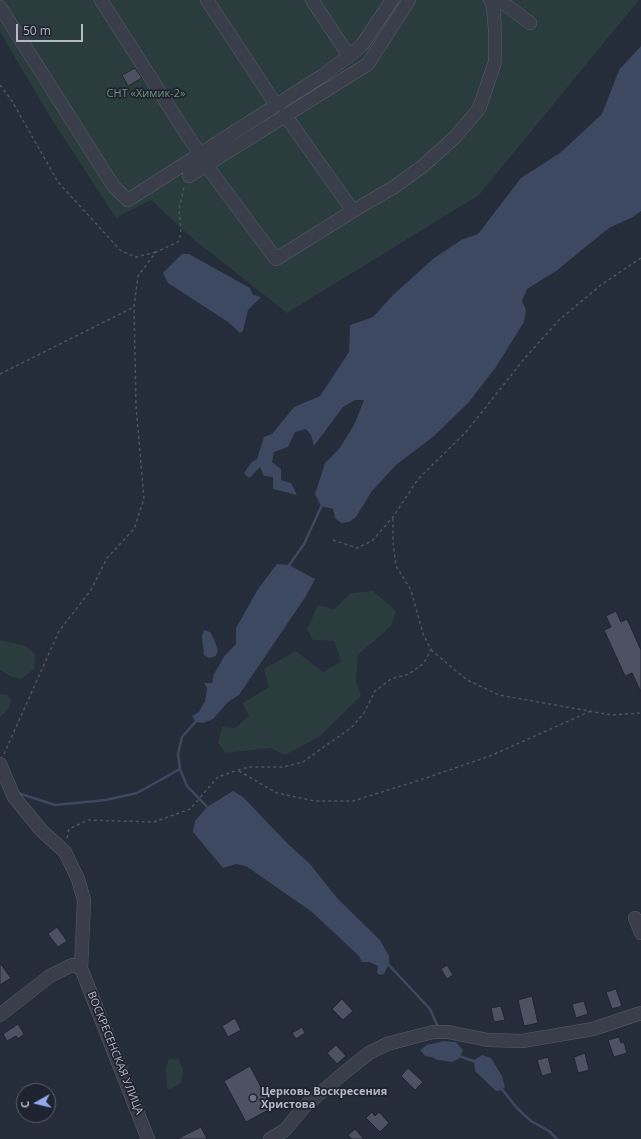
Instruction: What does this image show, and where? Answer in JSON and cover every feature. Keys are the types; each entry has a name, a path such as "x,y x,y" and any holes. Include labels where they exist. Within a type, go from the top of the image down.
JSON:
{"street":[{"path":"101,0 200,153"},
{"path":"207,0 276,105"},
{"path":"312,0 349,56"},
{"path":"0,7 114,187 128,200 322,76 349,56 362,45 392,0"},
{"path":"189,176 368,64 410,0"},
{"path":"206,165 276,259 353,210 394,187 423,166 454,138 479,108 495,62 496,29 493,5 490,0"},
{"path":"499,0 530,23"},
{"path":"285,115 353,210"},
{"path":"0,1015 50,976 72,965 81,968 84,900 78,879 65,852 41,830 14,797 2,760"},
{"path":"635,918 641,933"},
{"name":"ВОСКРЕСЕНСКАЯ УЛИЦА","path":"81,968 148,1139"},
{"path":"270,1139 285,1130 305,1106 369,1053 387,1044 433,1032 448,1032 488,1040 522,1041 593,1029 641,1013"}],"path":[{"path":"0,85 12,101 58,182 121,251 136,256 156,252 178,242 181,234 179,210 183,190 189,176"},
{"path":"2,760 58,631 91,590 107,558 134,529 144,499 136,406 134,307 138,276 156,252"},
{"path":"333,540 357,548 372,541 393,517 418,479 466,432 524,359 559,320 602,285 641,258"},
{"path":"0,374 134,307"},
{"path":"393,517 393,542 396,566 411,590 423,634 431,649 467,680 499,695 611,715 641,713"},
{"path":"65,852 69,829 88,820 154,822 190,809 218,777 249,767 283,767 303,762 352,727 364,713 375,691 391,679 409,674 424,663 431,649"},
{"path":"238,770 277,793 315,801 353,801 417,782 490,756 591,711"}],"green space":[{"name":"СНТ «Химик-2»","path":"0,0 639,0 479,195 287,313 193,239 151,200 116,218 51,118 0,32"},
{"path":"373,591 396,611 391,626 358,655 356,682 361,696 319,737 285,755 271,748 225,753 218,742 222,727 235,728 249,716 243,703 269,687 264,669 296,651 323,672 341,662 334,641 313,640 307,629 318,605 334,609 351,593"},
{"path":"0,640 26,646 35,654 34,669 21,679 12,677 0,670"},
{"path":"0,694 8,695 11,700 8,709 0,717"},
{"path":"169,1059 178,1059 183,1068 181,1083 170,1089 167,1088 166,1067"}],"water":[{"path":"641,46 641,211 633,217 609,228 556,271 527,289 522,301 526,310 524,322 496,367 469,402 434,436 396,465 372,491 356,517 349,522 341,523 335,518 333,509 321,506 315,494 325,463 339,449 354,425 364,400 355,400 343,407 314,446 311,435 306,429 295,432 288,447 274,452 272,462 281,469 281,480 291,483 297,495 273,489 273,477 264,476 260,467 249,478 244,473 252,462 257,459 264,437 272,434 294,407 320,396 349,352 350,325 373,317 393,295 433,259 461,240 478,234 521,178 560,153 602,114 619,70"},
{"path":"182,254 189,254 250,288 253,295 261,297 248,310 243,331 240,333 228,322 168,283 163,273"},
{"path":"277,564 289,565 315,579 306,596 239,695 228,702 213,719 203,723 196,722 192,716 199,712 205,701 207,688 204,683 212,683 214,674 225,655 236,644 236,628 258,589"},
{"path":"204,630 210,632 214,639 218,650 216,656 209,658 204,655 202,637"},
{"path":"233,791 243,797 288,844 310,864 337,898 380,940 389,956 389,964 384,974 380,975 377,973 378,966 369,962 362,962 359,956 312,912 246,866 236,864 223,868 193,832 195,821 207,807"},
{"path":"444,1041 456,1042 463,1050 460,1058 452,1062 438,1060 425,1056 420,1050 427,1045"},
{"path":"482,1055 491,1058 502,1076 505,1087 502,1090 496,1091 475,1071 474,1060"}],"building":[{"path":"135,68 142,78 128,86 122,75"},
{"path":"616,611 621,622 627,619 641,650 641,692 632,673 625,676 604,630 611,627 606,616"},
{"path":"57,927 67,941 58,947 48,934"},
{"path":"0,963 11,978 0,985"},
{"path":"447,965 453,975 447,979 441,969"},
{"path":"616,989 622,1006 612,1009 606,992"},
{"path":"532,996 538,1023 524,1026 518,1000"},
{"path":"342,999 353,1011 343,1020 332,1009"},
{"path":"584,1001 588,1014 576,1018 572,1004"},
{"path":"501,1006 505,1020 494,1022 491,1008"},
{"path":"235,1018 241,1030 228,1037 222,1026"},
{"path":"18,1024 24,1034 18,1039 16,1036 7,1041 3,1034"},
{"path":"302,1027 305,1033 296,1039 292,1033"},
{"path":"619,1037 621,1043 624,1042 627,1053 614,1057 608,1040"},
{"path":"336,1045 346,1056 337,1064 327,1053"},
{"path":"585,1053 589,1070 578,1073 574,1057"},
{"path":"548,1057 552,1073 542,1076 537,1060"},
{"path":"250,1066 272,1108 246,1122 224,1081"},
{"path":"408,1068 423,1082 415,1090 401,1076"},
{"path":"372,1112 375,1116 379,1112 389,1123 380,1132 366,1118"},
{"path":"201,1127 207,1139 177,1139"},
{"path":"355,1129 364,1139 352,1139 348,1135"}],"waterway":[{"path":"288,567 304,544 322,505"},
{"path":"197,720 182,737 178,754 180,769 187,786 209,809"},
{"path":"18,793 55,805 106,800 137,793 180,769"},
{"path":"387,963 430,1009 438,1027"},
{"path":"459,1056 476,1062"},
{"path":"501,1088 517,1108 531,1121 549,1131 557,1139"}],"place":[{"name":"Церковь Воскресения Христова","path":"253,1098"}]}
